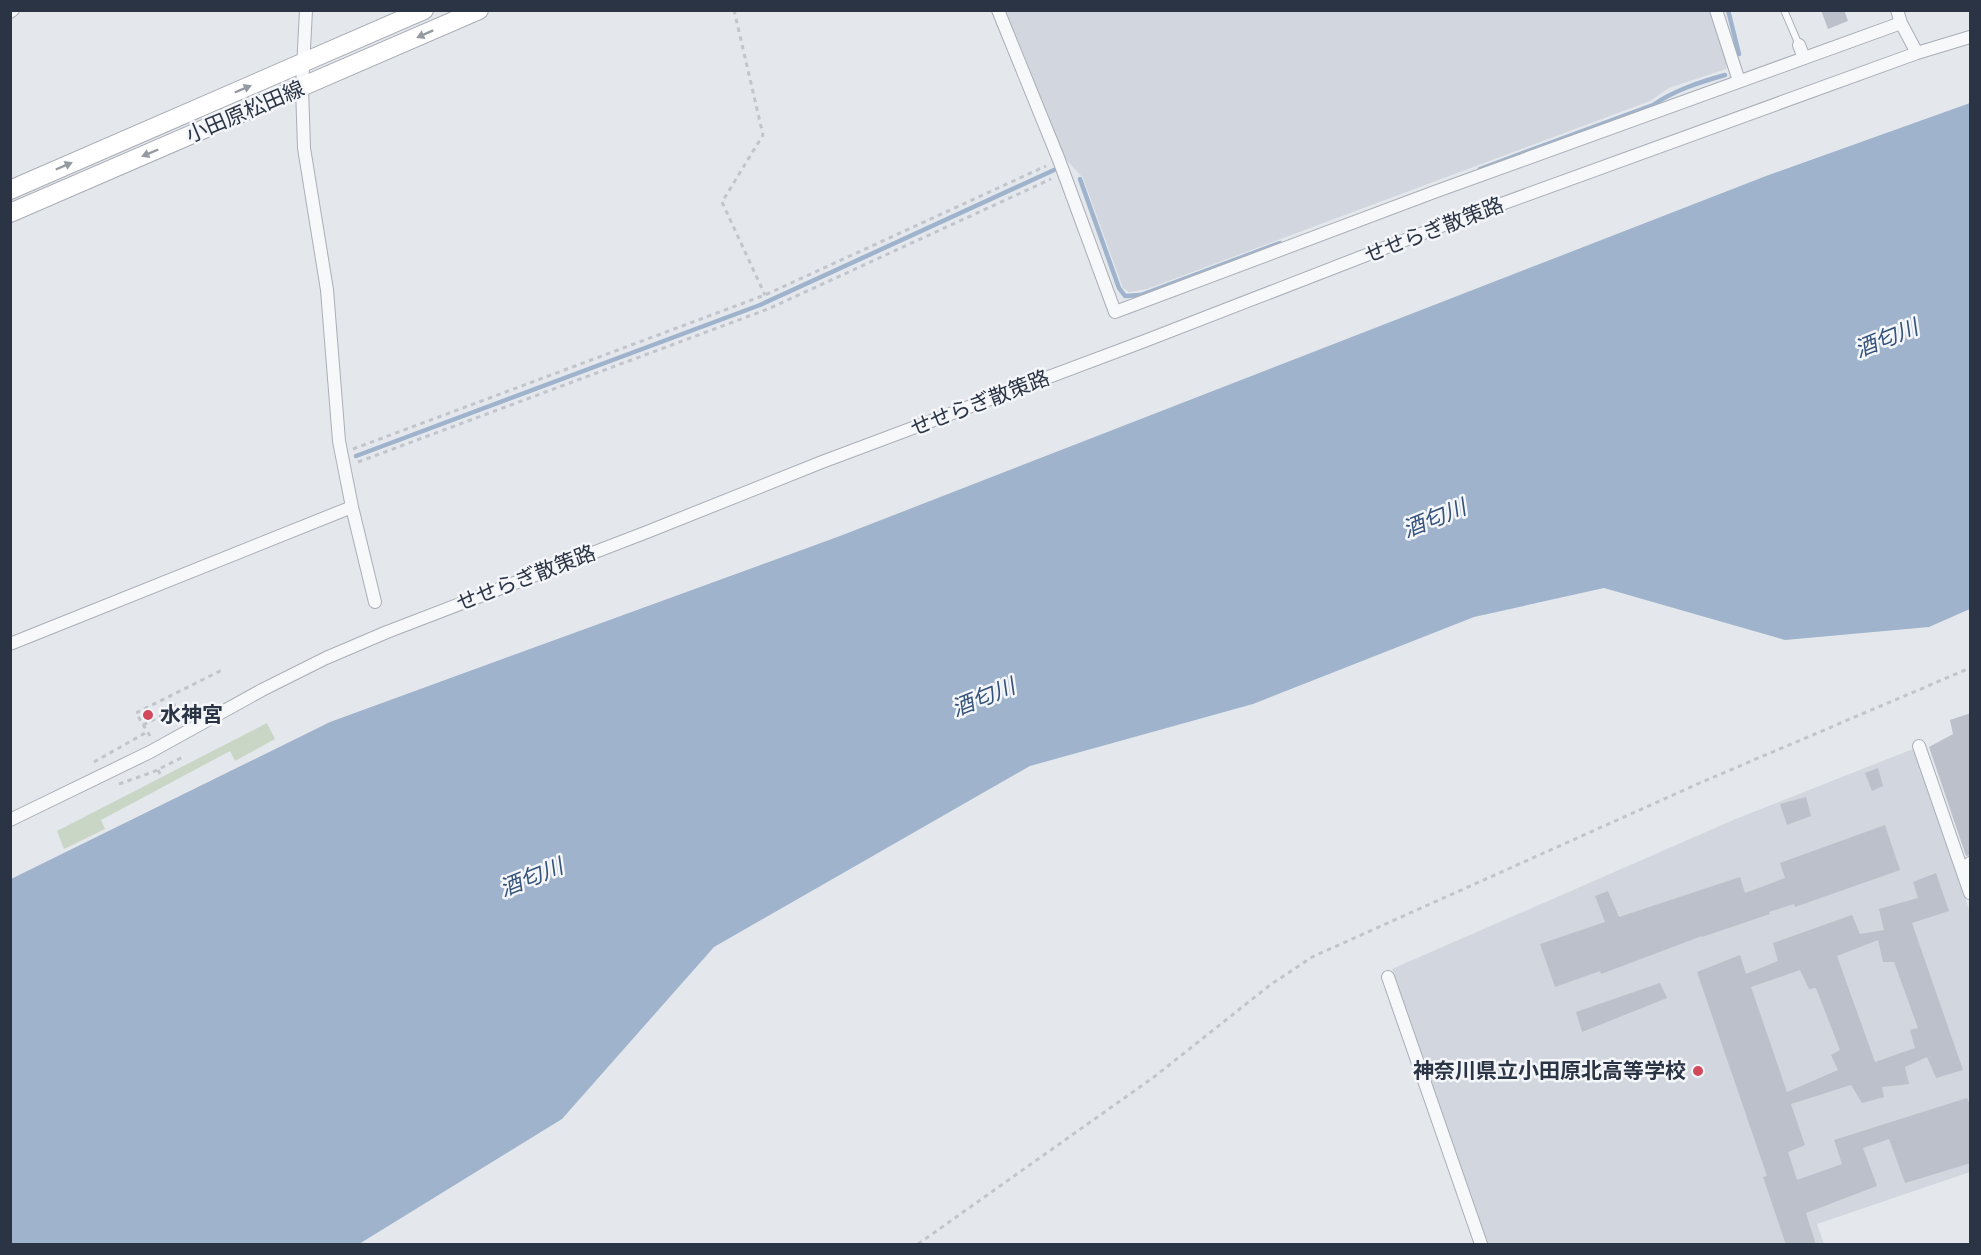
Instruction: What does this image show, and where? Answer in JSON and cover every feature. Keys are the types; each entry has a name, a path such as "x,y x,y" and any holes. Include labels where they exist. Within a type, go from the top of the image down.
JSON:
{"main road":[{"name":"小田原松田線","path":"10,190 424,10"},
{"name":"小田原松田線","path":"10,213 479,10"}],"street":[{"path":"306,10 302,87 304,148 327,290 341,453 375,602"},
{"path":"998,10 1059,160 1115,312 1437,191 1804,58 1899,17 1917,53"},
{"path":"1716,10 1739,81"},
{"name":"せせらぎ散策路","path":"10,820 150,752 294,674 387,632 822,462 1142,342 1449,223 1917,53 1971,36"},
{"path":"1799,45 1804,58"},
{"path":"10,644 352,507"},
{"path":"1919,746 1966,867 1971,893"},
{"path":"1388,977 1480,1245"}],"lane":[{"path":"1784,10 1799,45"}],"path":[{"path":"734,10 763,135 722,202 765,295"},
{"path":"341,453 765,295 1059,160"},
{"path":"344,467 768,309 1064,173"},
{"path":"918,1245 1154,1077 1270,985 1312,957 1702,782 1971,668"},
{"path":"147,732 136,713 224,669"},
{"path":"143,725 163,715"}],"shaded area":[{"path":"1006,11 1709,11 1727,64 1726,69 1669,88 1650,101 1147,289 1129,292 1123,288 1083,178 1064,156"},
{"name":"神奈川県立小田原北高等学校","path":"1913,749 1970,912 1970,1172 1817,1224 1824,1244 1486,1244 1392,969 1738,818"}],"green space":[{"path":"267,723 275,739 235,761 230,751 101,820 105,829 64,849 57,831"}],"water":[{"name":"酒匂川","path":"1970,103 1970,609 1929,627 1785,640 1604,588 1474,617 1253,704 1030,766 714,947 562,1119 359,1244 11,1244 11,879 330,722 840,536 1766,176"}],"building":[{"path":"1821,10 1844,10 1848,21 1828,29"},
{"path":"175,703 180,715 168,720 163,708"},
{"path":"1971,713 1971,855 1966,856 1929,747 1953,734 1950,720"},
{"path":"1878,768 1883,786 1872,791 1865,773"},
{"path":"1806,797 1811,816 1787,825 1780,804"},
{"path":"1885,825 1900,870 1795,907 1794,904 1769,912 1770,914 1702,936 1601,974 1600,971 1555,987 1540,944 1605,922 1595,896 1608,891 1619,917 1740,877 1745,893 1785,878 1780,863"},
{"path":"1936,873 1949,911 1912,923 1963,1070 1936,1078 1927,1057 1905,1067 1909,1084 1882,1087 1884,1097 1862,1103 1851,1085 1791,1104 1805,1145 1788,1152 1797,1180 1842,1164 1834,1140 1967,1098 1971,1107 1971,1163 1905,1183 1889,1139 1863,1148 1877,1186 1806,1213 1816,1245 1786,1245 1763,1177 1767,1176 1697,972 1740,955 1746,974 1778,961 1773,943 1852,915 1860,934 1884,930 1879,909 1918,898 1913,882","holes":["1878,940 1883,962 1894,962 1918,1028 1910,1030 1915,1048 1875,1062 1837,956","1800,970 1809,989 1816,988 1840,1050 1831,1055 1838,1070 1787,1092 1751,987"]},
{"path":"1660,983 1667,998 1582,1032 1576,1012"}],"waterway":[{"path":"1728,10 1739,54"},
{"path":"1480,169 1653,105 1688,87 1725,75"},
{"path":"356,456 760,305 1054,170"},
{"path":"1080,179 1119,288 1125,296 1141,295 1280,243"}],"place":[{"name":"水神宮","path":"148,715"},
{"name":"神奈川県立小田原北高等学校","path":"1698,1071"}]}
